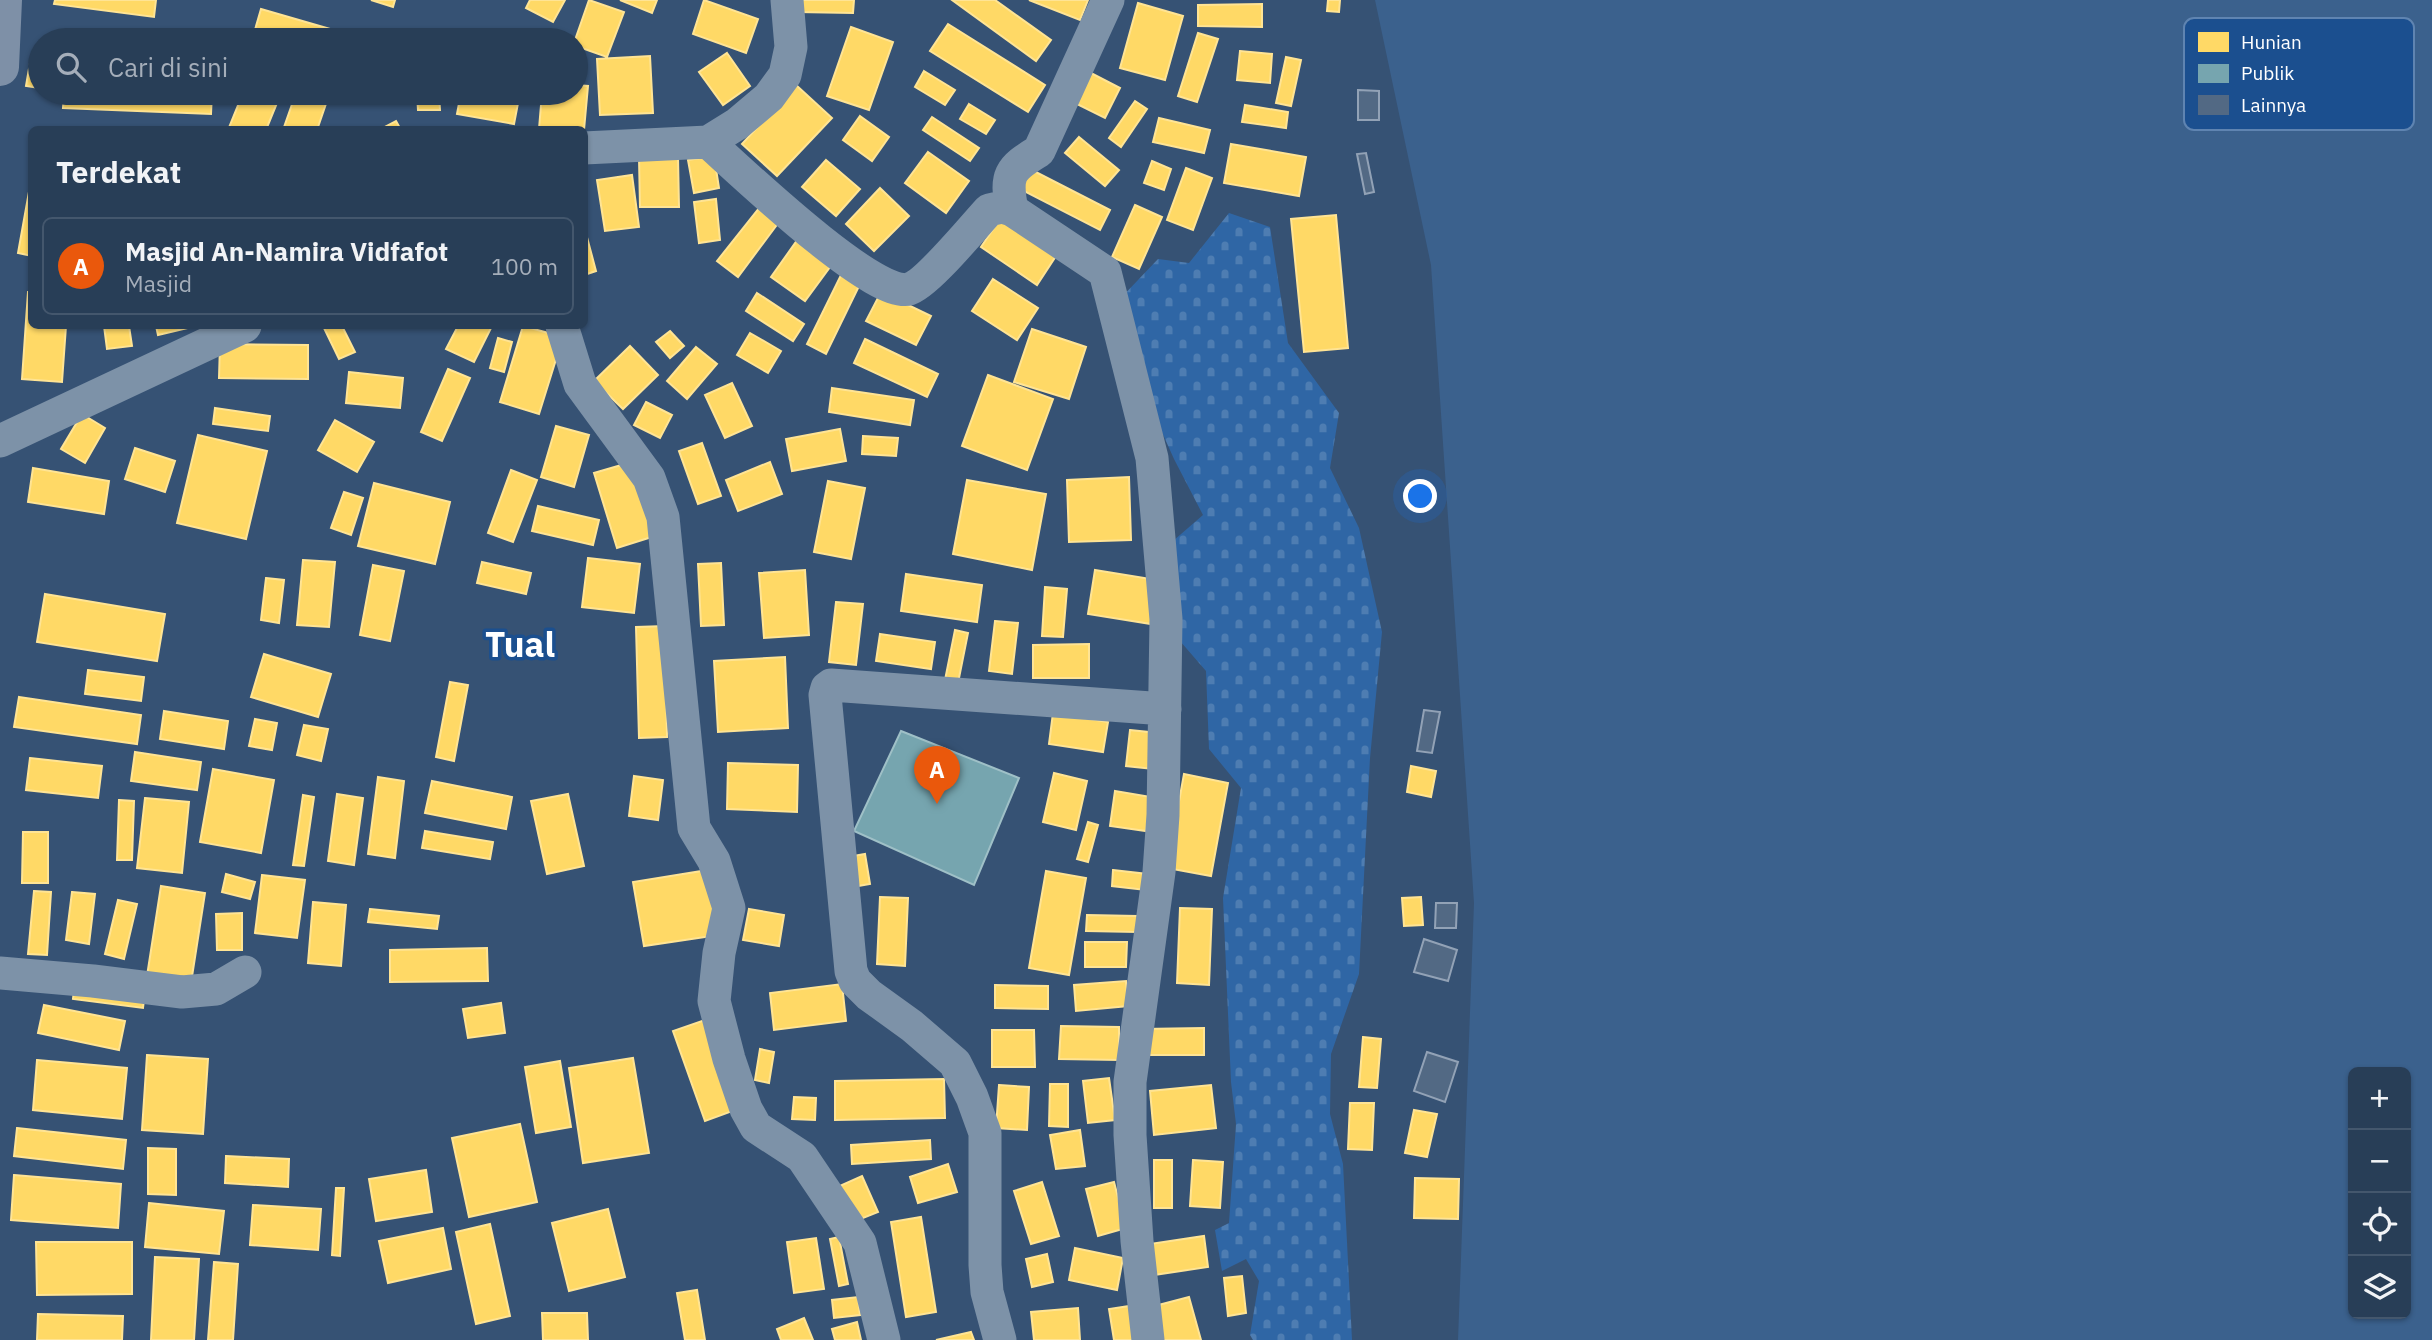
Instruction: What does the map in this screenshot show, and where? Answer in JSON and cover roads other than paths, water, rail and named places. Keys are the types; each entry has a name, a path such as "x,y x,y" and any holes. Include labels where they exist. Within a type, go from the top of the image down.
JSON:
{"highway":[{"path":"0,67 3,0"}],"street":[{"path":"588,148 708,142 737,124 769,97 785,75 791,47 787,0"},
{"path":"1012,210 1007,188 1011,171 1039,151 1108,0"},
{"path":"708,142 810,234 879,282 896,289 909,289 924,280 989,210 1002,207 1012,210 1105,272 1152,458 1166,619 1159,872 1133,1042 1130,1082 1130,1135 1137,1241 1148,1340"},
{"path":"0,441 240,329"},
{"path":"563,329 580,384 649,478 663,517 694,828 714,861 729,908 719,953 715,1001 729,1059 746,1109 756,1127 802,1157 859,1244 884,1340"},
{"path":"1000,1340 987,1292 985,1265 985,1133 972,1097 955,1063 912,1026 869,995 855,981 851,971 825,695 831,685 1165,709"},
{"path":"0,973 191,992 216,989 245,972"}],"place":[{"name":"Masjid An-Namira Vidfafot","path":"937,804"}],"district":[{"name":"Tual","path":"520,644"}]}
